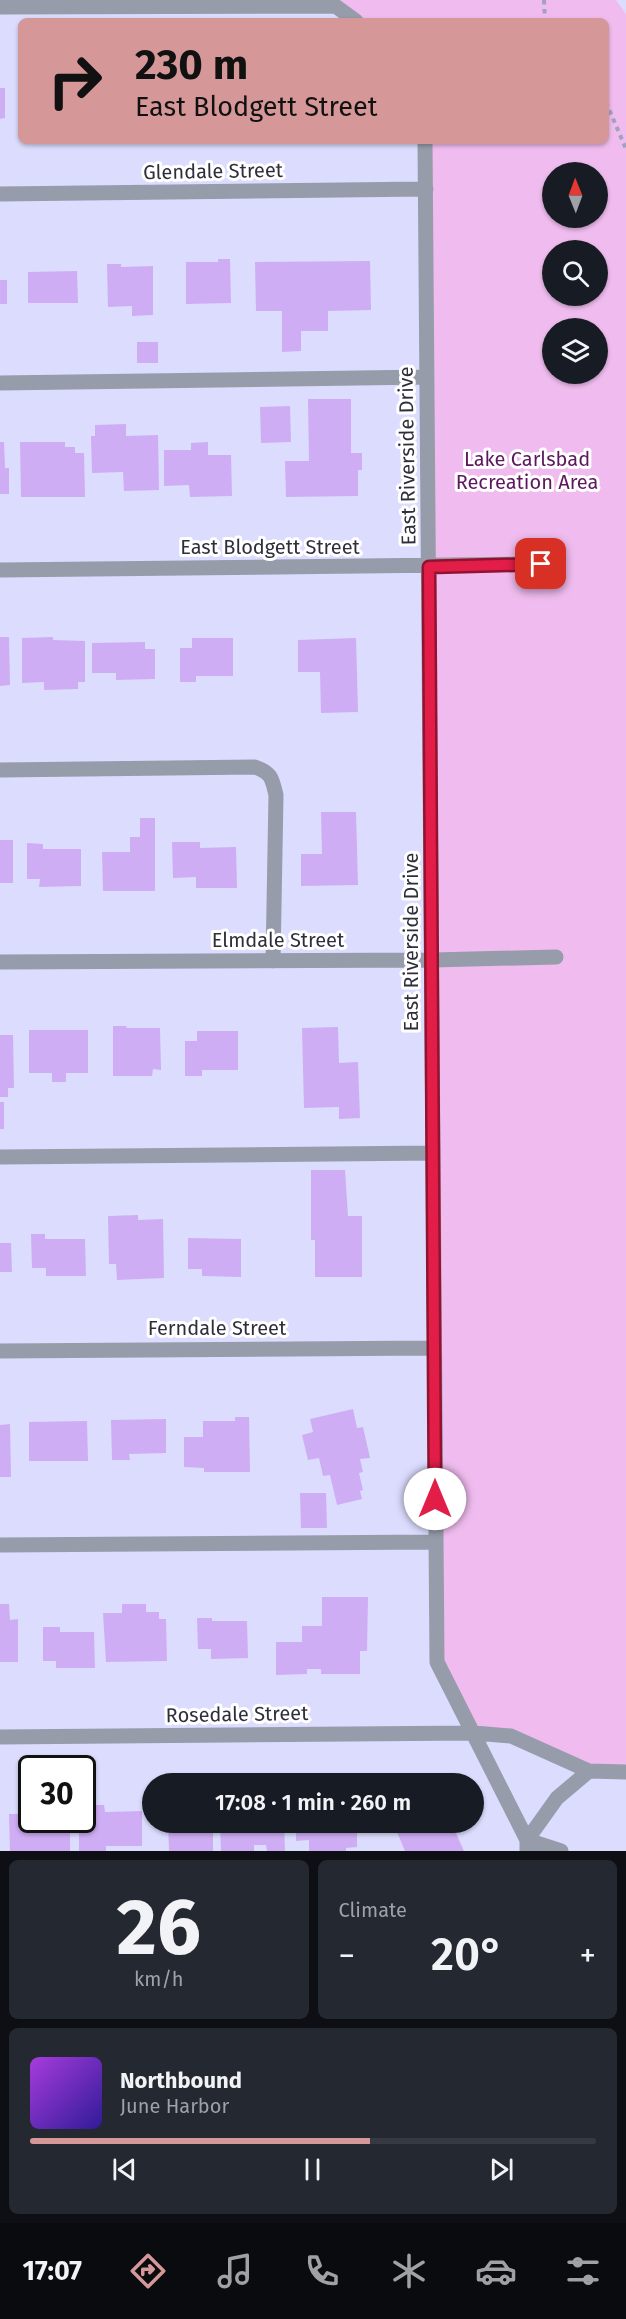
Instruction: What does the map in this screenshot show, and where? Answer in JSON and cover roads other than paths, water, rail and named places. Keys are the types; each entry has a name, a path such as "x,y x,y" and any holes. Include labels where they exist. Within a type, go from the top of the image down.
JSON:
{"street":[{"path":"0,7 331,3 352,18"},
{"name":"East Riverside Drive","path":"425,144 433,960 436,1662 474,1733 527,1845"},
{"name":"Glendale Street","path":"0,194 426,189"},
{"path":"0,383 427,377"},
{"name":"East Blodgett Street","path":"0,570 541,564"},
{"path":"0,770 255,767 265,771 271,776 276,795 273,961"},
{"name":"Elmdale Street","path":"0,962 433,960 555,957"},
{"path":"0,1157 433,1153"},
{"name":"Ferndale Street","path":"0,1351 434,1348"},
{"path":"0,1545 435,1542"},
{"path":"474,1733 511,1736 589,1771 623,1774"},
{"name":"Rosedale Street","path":"0,1737 474,1733"},
{"path":"561,1851 527,1845 557,1798 589,1771"}],"park label":[{"name":"Lake Carlsbad Recreation Area","path":"527,470"}]}
